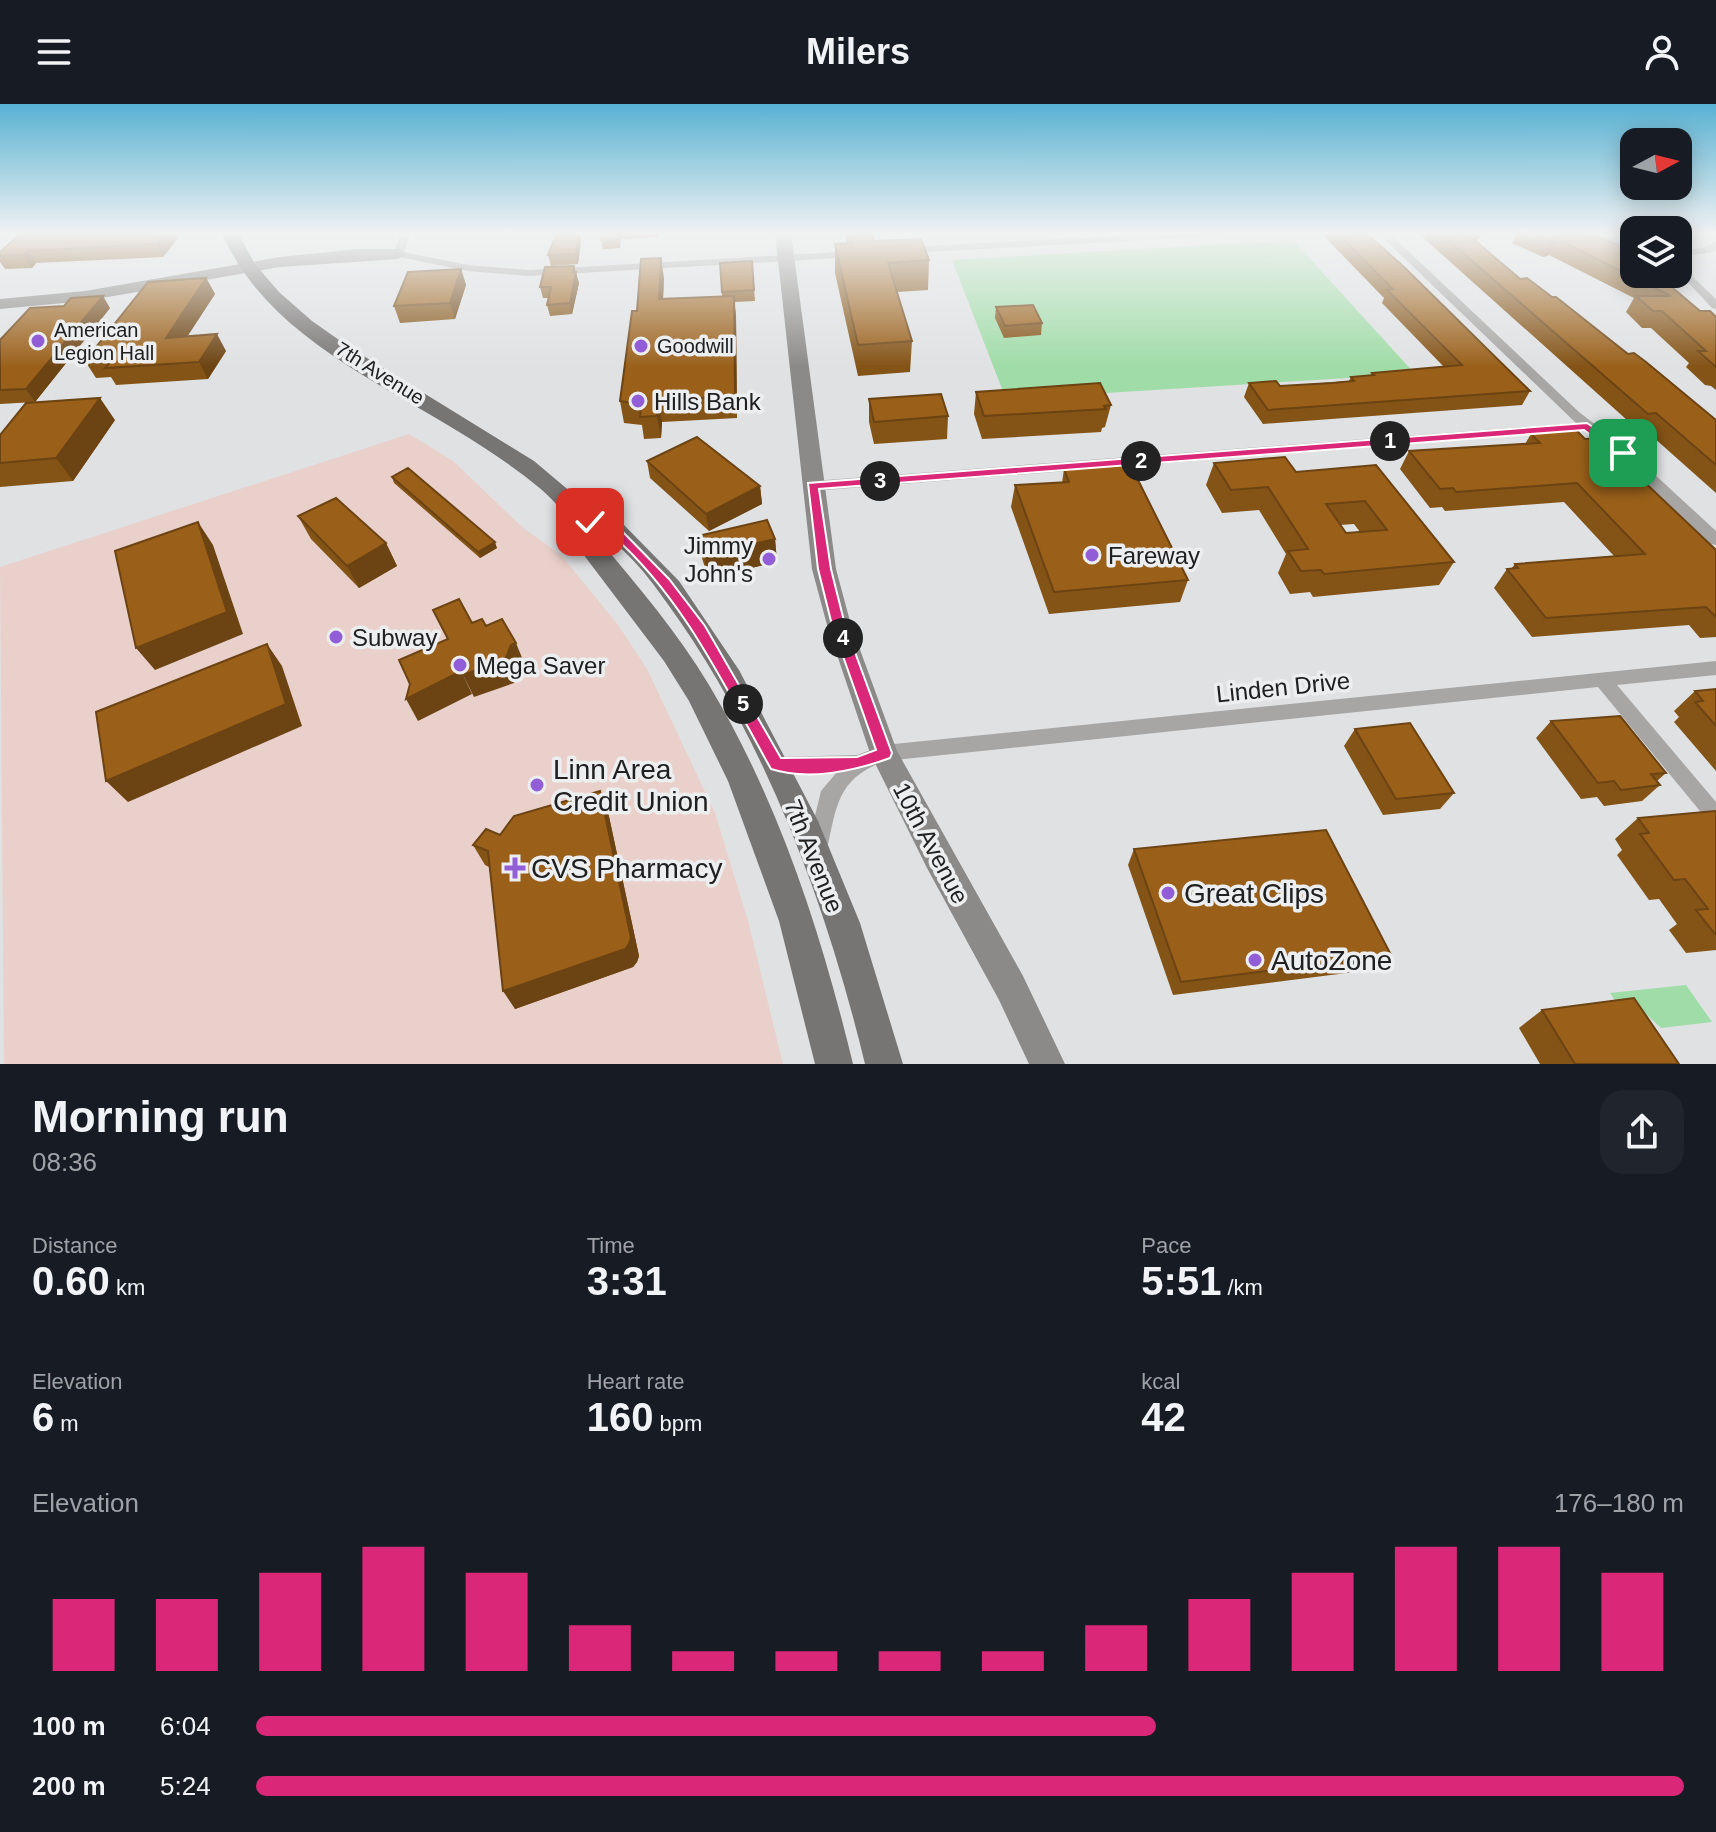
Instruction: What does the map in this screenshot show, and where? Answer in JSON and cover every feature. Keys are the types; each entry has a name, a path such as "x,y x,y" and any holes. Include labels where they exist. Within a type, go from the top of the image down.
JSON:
{"main road":[{"name":"7th Avenue","path":"257,278 269,295 307,328 490,442 548,483 590,522 613,529 664,582 700,629 777,765 867,991 884,1064"},
{"name":"7th Avenue","path":"590,522 586,542 621,583 697,690 733,757 773,851 818,994 834,1064"}],"street":[{"path":"0,304 81,297 189,278"},
{"name":"10th Avenue","path":"787,278 824,569 871,758 938,858 1011,988 1047,1064"},
{"path":"1430,278 1587,426 1623,453 1716,540"},
{"path":"1692,280 1716,306"},
{"path":"813,486 1587,426"},
{"name":"Linden Drive","path":"777,765 871,758 1716,668"},
{"path":"1602,680 1716,816"},
{"path":"815,855 831,791 871,758"}],"shaded area":[{"path":"409,434 453,461 522,527 561,555 618,625 647,669 715,813 748,921 783,1064 4,1064 0,567"}],"green space":[{"path":"959,278 1327,278 1415,374 1006,399"},
{"path":"1686,985 1712,1022 1661,1028 1633,1002 1617,1003 1610,993"}],"building":[{"path":"206,278 166,338 217,334 199,362 105,368 112,360 85,361 148,282"},
{"path":"406,278 458,278 450,303 394,306"},
{"path":"542,278 575,278 570,303 547,305 551,287 540,287"},
{"path":"640,278 660,278 659,299 734,296 735,396 658,400 657,416 640,417 641,404 620,401 632,311 637,311"},
{"path":"721,278 753,278 754,290 722,292"},
{"path":"843,278 893,278 912,341 858,345"},
{"path":"1382,278 1415,278 1530,391 1268,410 1249,383 1276,381 1280,386 1332,383 1354,381 1351,377 1374,375 1372,373 1462,365 1387,290 1393,289"},
{"path":"1491,278 1527,278 1628,354 1634,353 1646,362 1716,420 1716,465 1656,413 1648,414"},
{"path":"1655,288 1673,288 1700,311 1710,311 1716,317 1716,367 1698,351 1706,351 1662,311 1653,311 1636,296 1671,296"},
{"path":"103,296 26,389 0,390 0,340 30,308 64,306 71,298"},
{"path":"1033,305 1042,323 1005,326 996,307"},
{"path":"1100,383 1111,405 1104,406 1106,409 984,416 976,392"},
{"path":"941,394 948,416 874,422 869,399"},
{"path":"100,398 56,458 0,463 0,435 26,403"},
{"path":"1576,430 1585,439 1598,438 1716,550 1716,617 1706,607 1546,618 1507,569 1518,568 1515,564 1645,554 1577,483 1456,492 1453,488 1440,489 1409,451 1540,443 1531,434"},
{"path":"697,437 760,486 706,514 647,461"},
{"path":"1285,457 1296,472 1376,465 1454,562 1324,574 1321,570 1301,571 1288,551 1308,549 1268,487 1231,490 1214,463","holes":["1365,501 1387,530 1346,533 1326,504"]},
{"name":"Fareway","path":"1130,464 1188,580 1054,592 1015,485 1069,482 1064,469"},
{"path":"408,468 495,542 478,552 392,477"},
{"path":"336,498 386,543 347,566 298,516"},
{"path":"767,520 775,539 704,555 698,536"},
{"path":"198,522 227,612 136,648 115,551"},
{"path":"459,599 472,623 482,619 486,626 502,619 516,643 511,645 505,660 463,675 461,671 406,699 410,684 399,660 448,639 433,610"},
{"path":"267,644 286,704 106,781 96,712"},
{"path":"1716,689 1716,726 1695,702 1703,701 1695,691"},
{"path":"1620,716 1666,773 1651,774 1660,785 1621,790 1614,781 1598,783 1551,721"},
{"path":"1410,723 1454,793 1396,799 1355,729"},
{"path":"600,791 631,938 629,944 625,949 503,991 488,851 473,845 486,829 500,835 514,816"},
{"path":"1715,811 1716,934 1696,910 1708,909 1685,879 1674,880 1640,834 1649,833 1638,818"},
{"path":"1326,830 1391,955 1181,982 1134,849"},
{"path":"1634,998 1679,1064 1575,1064 1542,1010"}],"place":[{"name":"American Legion Hall","path":"38,341"},
{"name":"Goodwill","path":"641,346"},
{"name":"Hills Bank","path":"638,401"},
{"name":"Fareway","path":"1092,555"},
{"name":"Jimmy John's","path":"769,559"},
{"name":"Subway","path":"336,637"},
{"name":"Mega Saver","path":"460,665"},
{"name":"Linn Area Credit Union","path":"537,785"},
{"name":"CVS Pharmacy","path":"515,868"},
{"name":"Great Clips","path":"1168,893"},
{"name":"AutoZone","path":"1255,960"}],"route":[{"path":"590,522 613,529 664,582 700,629 777,765 818,766 857,763 884,753 839,625 824,569 813,486 1587,426 1623,453"}]}
